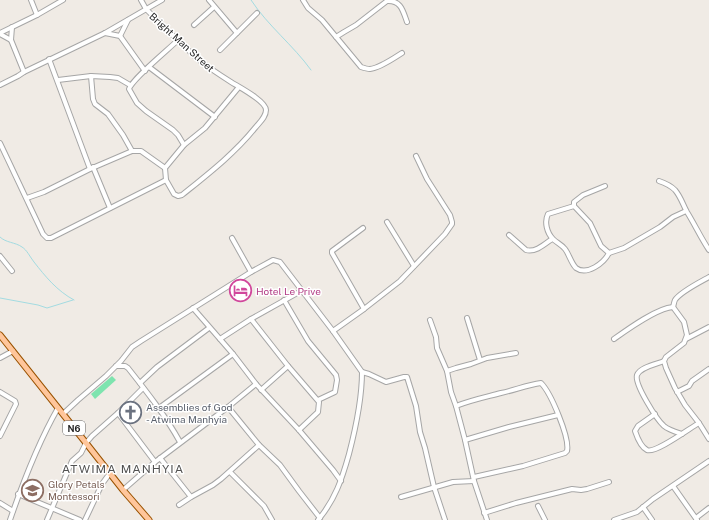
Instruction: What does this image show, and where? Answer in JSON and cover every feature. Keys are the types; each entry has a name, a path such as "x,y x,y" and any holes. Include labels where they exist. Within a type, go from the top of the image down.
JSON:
{"main road":[{"name":"N6","path":"0,335 123,490 149,520"}],"street":[{"path":"31,0 37,15"},
{"path":"0,34 63,0"},
{"name":"Bright Man Street","path":"141,0 146,9 199,60 261,102 266,109 265,116 244,142 222,163 182,195 178,196 174,194 166,180"},
{"path":"0,85 105,32 162,0"},
{"path":"209,0 237,33"},
{"path":"303,0 308,8 322,20 361,67 366,69 376,68 402,53"},
{"path":"336,38 356,25 387,0 397,3 402,9 407,22"},
{"path":"194,25 214,7"},
{"path":"220,50 257,14"},
{"path":"120,36 129,19"},
{"path":"12,27 11,40 24,72"},
{"path":"105,32 120,36 145,71"},
{"path":"0,34 11,40"},
{"path":"130,85 178,40"},
{"path":"50,60 92,168 110,208"},
{"path":"149,67 215,117"},
{"path":"58,80 91,76 118,78 130,85"},
{"path":"91,76 93,99 95,104 108,114 132,151"},
{"path":"130,85 130,89 137,103 173,130 184,145"},
{"path":"0,143 43,234 47,238 51,238 166,180 165,168 184,145 205,128 239,87"},
{"path":"27,198 44,192 92,168 132,151 141,151 165,168"},
{"path":"333,331 364,309 400,280 451,226 452,222 450,215 427,179 416,156"},
{"path":"659,181 670,186 681,198 686,211 709,250"},
{"path":"574,206 574,202 583,195 605,186"},
{"path":"574,206 548,214 546,218 546,228 552,239 568,252 577,269 583,271 596,267 607,257 609,253 624,248 660,227 673,217 686,211"},
{"path":"574,206 590,224 602,246 609,253"},
{"path":"387,222 414,266"},
{"path":"363,228 332,251 332,253 364,309"},
{"path":"509,235 528,251 535,250 552,239"},
{"path":"232,238 251,272"},
{"path":"0,256 12,271"},
{"path":"63,414 106,376 132,347 251,272 273,260 280,262 333,331 362,372 386,382 407,377 416,406 420,432 434,487 445,520"},
{"path":"673,307 675,300 680,295 709,277"},
{"path":"220,339 251,319 301,291"},
{"path":"284,300 312,347 336,375 335,392 318,400"},
{"path":"614,339 658,311 668,307 673,307"},
{"path":"673,307 684,322 687,335 684,343 666,357 664,361 641,369 637,373 636,377 646,400 665,427 682,434"},
{"path":"193,308 261,390 299,430 341,480"},
{"path":"467,318 480,360"},
{"path":"251,319 288,366 318,400 318,412 299,430"},
{"path":"430,320 436,337 437,348 447,371 451,392 466,440 474,479 486,520"},
{"path":"686,339 709,327"},
{"path":"140,383 157,367 209,328"},
{"path":"0,358 13,351"},
{"path":"447,371 480,360 516,353"},
{"path":"159,408 232,354"},
{"path":"664,361 677,392 709,439"},
{"path":"116,366 125,366 128,368 171,425 180,442"},
{"path":"261,390 288,366"},
{"path":"677,392 688,386 692,381 709,369"},
{"path":"228,407 258,445 280,465 319,519 333,499 341,480 356,428 362,372"},
{"path":"401,497 453,482 474,479 523,466 565,453 567,451 568,444 553,401 541,383 477,399 456,406"},
{"path":"123,490 180,442 228,407 256,384"},
{"path":"47,520 72,461 81,453 86,443 143,388"},
{"path":"0,392 15,401 16,404 0,436"},
{"path":"10,520 18,494 48,426 58,408"},
{"path":"118,413 155,462"},
{"path":"655,414 641,423 635,431 642,445 645,449 649,450 652,450 682,434 699,423"},
{"path":"466,440 558,415"},
{"path":"179,505 213,485 230,472 258,445"},
{"path":"160,458 191,497"},
{"path":"614,520 637,512 653,499 709,461"},
{"path":"230,472 264,506 272,520"},
{"path":"85,520 102,484 110,473"},
{"path":"484,513 516,503 572,489 587,489 609,482"},
{"path":"673,486 696,519 709,508"},
{"path":"18,494 80,520"},
{"path":"0,504 13,510"},
{"path":"538,506 545,520"},
{"path":"643,507 652,520"}],"green space":[{"path":"112,376 116,380 95,399 91,394"}],"waterway":[{"path":"251,0 311,70"},
{"path":"0,237 24,248 52,283 74,300"},
{"path":"0,298 47,308 73,300"}],"place":[{"name":"Hotel Le Prive","path":"240,291"},
{"name":"Assemblies of God - Atwima Manhyia","path":"130,413"},
{"name":"Glory Petals Montessori","path":"33,490"}],"district":[{"name":"ATWIMA MANHYIA","path":"123,469"}]}
